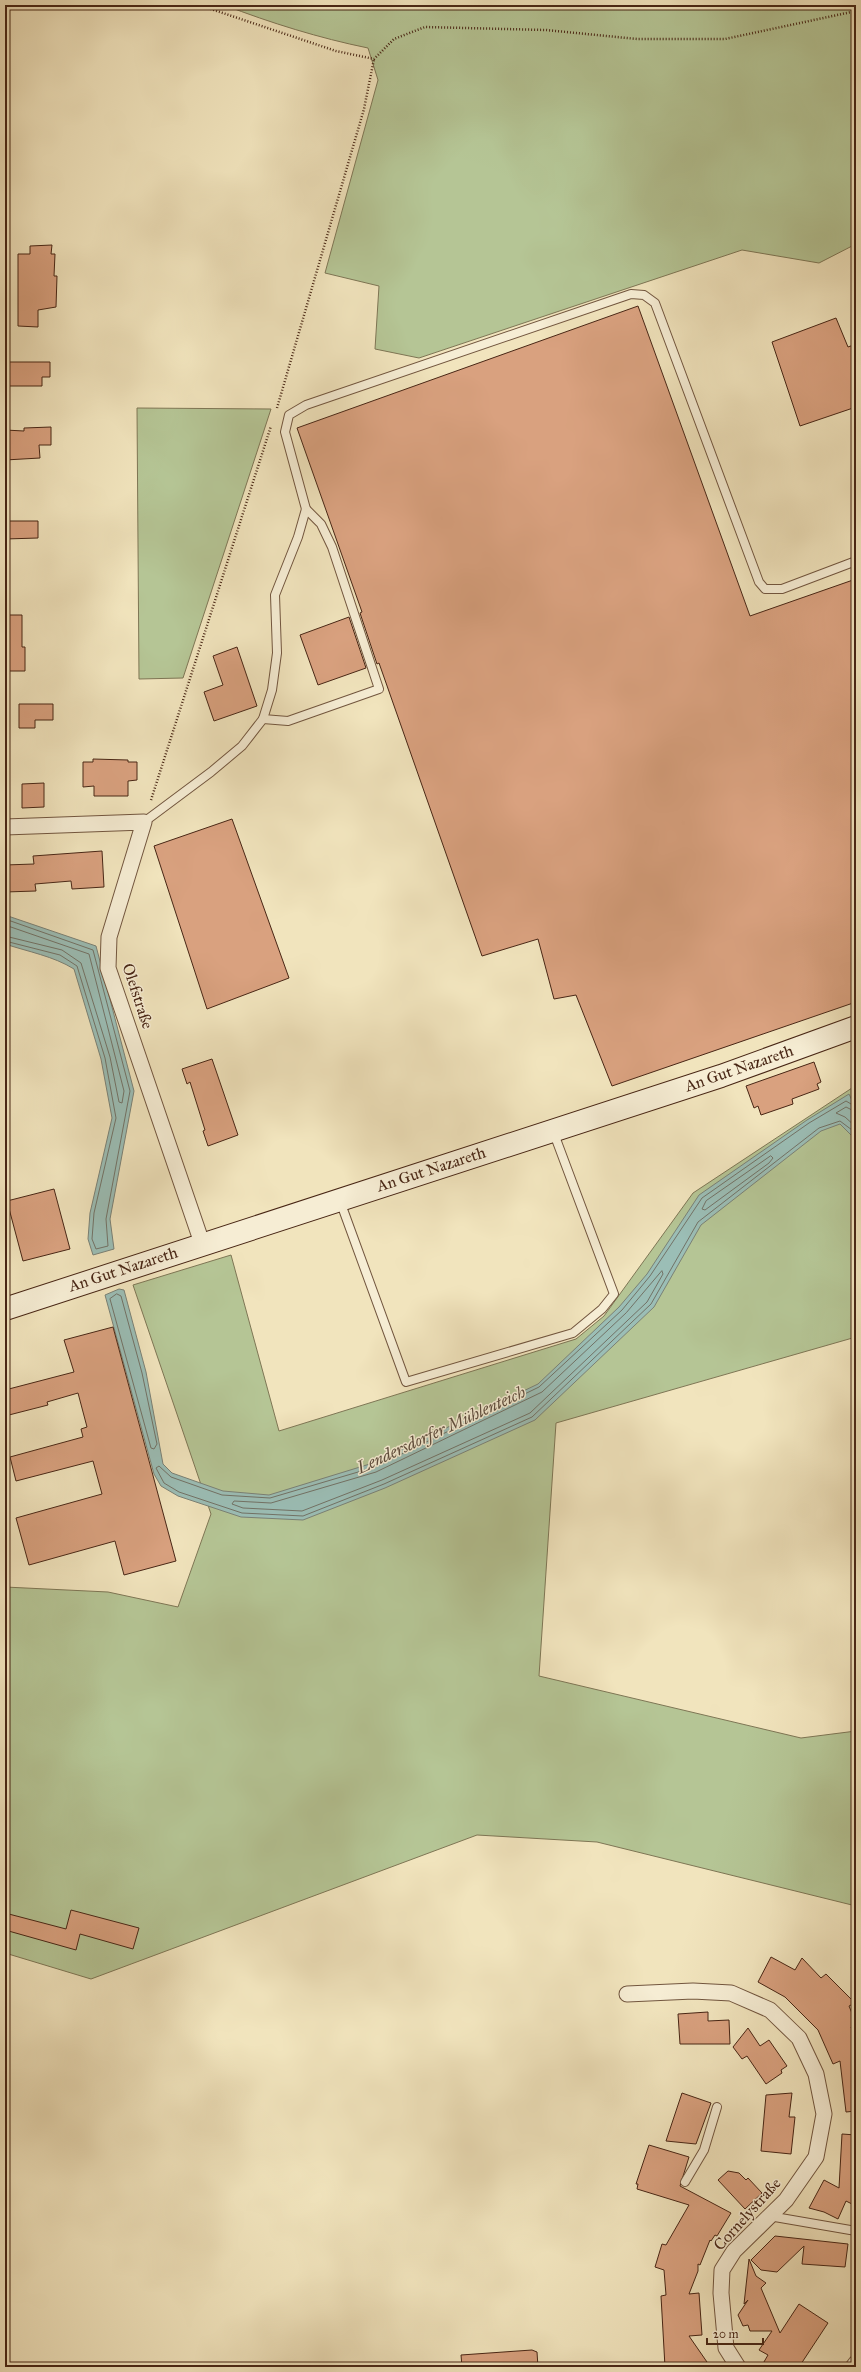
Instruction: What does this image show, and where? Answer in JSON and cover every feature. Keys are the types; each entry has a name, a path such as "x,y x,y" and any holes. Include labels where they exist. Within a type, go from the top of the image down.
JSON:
{"main road":[{"name":"An Gut Nazareth","path":"5,1308 721,1076 856,1027"}],"street":[{"path":"5,827 144,822"},
{"name":"Olefstraße","path":"144,822 109,937 108,968 202,1243"},
{"name":"Cornelystraße","path":"628,1994 693,1991 731,1993 770,2010 799,2038 816,2074 824,2114 816,2157 786,2200 734,2251 722,2270 721,2293 726,2348 738,2367"},
{"path":"853,2367 856,2363"}],"lane":[{"path":"263,719 288,721 379,689 332,548 321,524 306,509 285,432 289,415 306,405 631,294 644,295 655,303 758,582 765,589 782,589 856,561"},
{"path":"144,822 211,772 242,746 263,719 272,690 277,653 275,595 298,537 306,509"},
{"path":"339,1199 406,1382 573,1333 602,1309 614,1294 553,1130"},
{"path":"685,2182 704,2150 717,2107"},
{"path":"769,2216 856,2231"}],"path":[{"path":"200,5 329,48 374,59"},
{"path":"277,409 364,109 374,59 394,39 425,27 546,30 637,39 725,39 856,11"},
{"path":"144,822 272,424"}],"green space":[{"path":"224,5 856,5 856,244 819,263 742,250 419,358 375,349 379,286 325,273 378,80 368,48 295,30"},
{"path":"137,408 271,409 183,678 139,679"},
{"path":"855,1086 856,1337 556,1423 539,1676 801,1738 856,1731 856,1906 597,1842 477,1835 91,1979 5,1953 5,1587 108,1592 178,1607 211,1514 133,1285 231,1255 279,1431 576,1339 604,1316 693,1193"}],"water":[{"path":"5,915 96,946 134,1091 110,1219 114,1249 93,1255 88,1239 90,1213 112,1118 101,1059 74,969 49,957 5,944"},
{"path":"849,1094 856,1109 856,1140 840,1124 821,1131 701,1225 654,1307 535,1420 385,1488 303,1520 241,1517 178,1496 161,1486 154,1474 105,1295 119,1289 124,1290 146,1372 163,1464 172,1473 223,1491 269,1495 373,1463 538,1384 619,1307 647,1274 699,1195 807,1120"}],"building":[{"path":"52,245 51,254 55,254 54,276 57,276 56,307 38,310 38,327 18,326 18,254 30,254 30,246"},
{"path":"638,306 750,616 853,580 856,589 856,1002 612,1086 576,995 554,999 538,939 482,956 379,663 377,664 360,613 362,612 297,428"},
{"path":"836,318 848,347 856,344 856,407 800,426 772,342"},
{"path":"5,362 50,362 50,377 42,377 42,386 5,386"},
{"path":"51,427 51,445 39,445 40,458 5,460 5,430 24,431 24,428"},
{"path":"5,521 38,521 38,538 5,539"},
{"path":"5,615 22,615 22,647 25,647 25,671 5,671"},
{"path":"349,617 366,668 318,685 300,635"},
{"path":"237,647 257,706 214,721 204,692 223,685 213,656"},
{"path":"19,704 53,704 53,720 35,720 35,728 19,728"},
{"path":"93,759 128,760 128,762 137,762 137,780 128,781 128,796 94,796 94,786 83,787 83,762 93,762"},
{"path":"44,783 44,807 22,808 22,784"},
{"path":"232,819 289,978 207,1009 154,846"},
{"path":"102,851 104,887 72,889 71,881 35,884 36,891 5,892 5,865 34,864 33,856"},
{"path":"212,1059 238,1135 208,1146 203,1131 205,1130 190,1082 187,1084 182,1069"},
{"path":"814,1062 821,1082 817,1084 819,1089 792,1099 793,1104 761,1115 758,1106 754,1108 746,1086"},
{"path":"54,1189 70,1249 23,1261 7,1201"},
{"path":"113,1327 176,1561 124,1575 115,1541 29,1565 16,1518 102,1494 93,1461 16,1481 10,1457 83,1437 81,1429 87,1427 78,1393 47,1402 48,1405 5,1416 5,1390 74,1372 64,1340"},
{"path":"71,1910 139,1928 133,1949 80,1934 76,1950 5,1930 5,1913 66,1929"},
{"path":"771,1957 795,1970 802,1958 821,1978 826,1974 855,2003 849,2006 856,2023 851,2027 856,2040 856,2111 846,2112 840,2061 833,2064 818,2030 785,1997 758,1982"},
{"path":"708,2012 708,2021 729,2020 730,2044 680,2044 678,2014"},
{"path":"748,2028 760,2046 769,2040 787,2066 781,2070 782,2073 766,2084 747,2056 742,2059 733,2047"},
{"path":"682,2093 711,2103 696,2144 666,2141"},
{"path":"792,2093 789,2117 795,2117 791,2154 761,2151 766,2095"},
{"path":"842,2134 856,2135 856,2206 846,2201 838,2219 824,2212 809,2208 824,2180 839,2188"},
{"path":"649,2145 689,2157 680,2186 731,2213 717,2236 715,2235 711,2241 710,2240 700,2265 698,2264 698,2271 689,2294 699,2293 702,2335 689,2336 707,2362 703,2364 703,2367 665,2367 661,2296 666,2295 664,2270 655,2267 662,2244 666,2245 689,2205 637,2189 638,2184 636,2184"},
{"path":"728,2171 739,2173 746,2180 748,2178 762,2193 745,2209 718,2180"},
{"path":"775,2236 848,2244 845,2267 802,2264 804,2246 777,2272 761,2270 751,2260"},
{"path":"749,2259 756,2276 766,2283 761,2288 780,2333 799,2304 828,2323 799,2367 761,2367 768,2355 759,2350 772,2331 750,2331 748,2325 743,2326 738,2315 748,2300 744,2304"},
{"path":"532,2350 537,2352 538,2367 462,2367 461,2355"}],"water label":[{"name":"Lendersdorfer Mühlenteich","path":"441,1430"}]}
